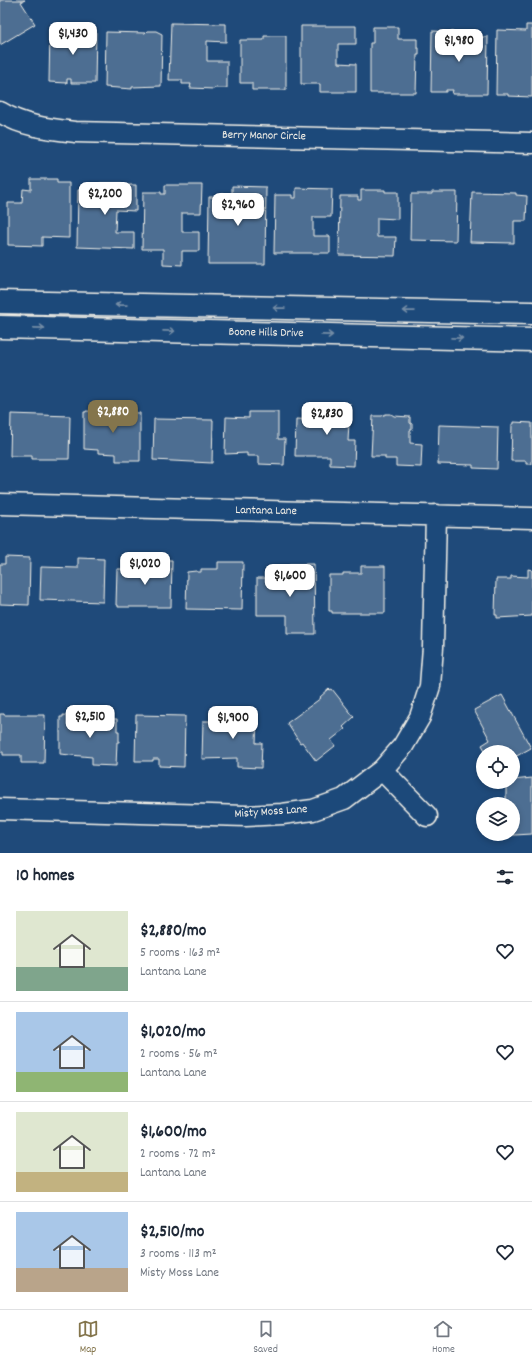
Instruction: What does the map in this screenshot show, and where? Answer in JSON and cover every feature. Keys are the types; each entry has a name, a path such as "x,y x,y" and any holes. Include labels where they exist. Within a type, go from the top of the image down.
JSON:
{"street":[{"name":"Berry Manor Circle","path":"0,112 6,116 39,128 75,132 532,143"},
{"name":"Boone Hills Drive","path":"0,302 532,313"},
{"name":"Boone Hills Drive","path":"0,327 532,340"},
{"name":"Lantana Lane","path":"0,504 532,518"},
{"name":"Misty Moss Lane","path":"0,809 246,816 282,814 312,810 344,799 382,770 403,746 420,718 430,686 433,647 436,515"},
{"path":"382,770 427,816"}],"building":[{"path":"0,0 25,0 21,2 35,24 0,45"},
{"path":"171,23 226,24 226,42 207,41 207,61 227,61 227,88 190,88 191,84 182,84 182,80 169,80"},
{"path":"526,25 532,25 532,97 496,94 497,30 526,31"},
{"path":"301,26 356,26 356,44 338,44 338,63 356,64 356,92 320,92 320,84 301,84"},
{"path":"373,27 398,27 398,39 417,39 419,55 417,55 416,93 370,93 370,43 373,43"},
{"path":"50,29 96,30 95,83 71,83 71,79 67,79 67,83 49,82"},
{"path":"147,31 156,31 162,34 161,86 132,87 132,89 105,87 106,32 145,33"},
{"path":"432,31 463,32 463,37 488,37 487,94 452,94 453,90 446,90 446,92 431,92"},
{"path":"264,36 286,36 286,90 252,90 252,83 240,83 240,40 264,40"},
{"path":"31,179 57,179 57,183 69,183 69,238 42,237 42,246 8,245 8,203 22,203 23,189 31,190"},
{"path":"100,183 122,183 122,185 136,185 136,211 116,210 115,232 134,232 134,249 77,247 78,190 90,190 91,186 100,186"},
{"path":"165,185 202,185 201,213 182,213 182,232 199,232 199,251 182,251 182,265 163,264 163,249 142,249 143,192 161,192 161,194 165,194"},
{"path":"232,186 266,187 265,264 208,264 209,197 222,197 222,194 232,194"},
{"path":"296,188 332,189 331,217 313,217 313,236 330,236 330,253 274,253 275,195 292,195 292,198 296,198"},
{"path":"361,190 385,190 385,192 398,192 398,219 377,218 377,237 396,237 395,256 339,255 340,196 358,196 358,200 361,200"},
{"path":"432,192 457,192 456,241 410,240 411,194 432,194"},
{"path":"472,192 516,193 516,195 527,196 526,221 514,221 514,243 470,242"},
{"path":"321,403 350,404 348,441 355,441 354,466 330,465 330,456 295,456 296,419 320,420"},
{"path":"84,412 140,413 140,461 116,461 116,454 98,453 98,450 84,449"},
{"path":"249,412 278,412 278,439 285,439 284,465 259,464 259,456 247,456 247,453 225,454 226,417 249,418"},
{"path":"11,414 70,416 69,459 32,459 32,456 10,456"},
{"path":"386,414 410,417 412,430 410,430 410,443 422,444 421,467 396,466 396,459 385,459 385,456 371,456 373,416 382,416"},
{"path":"154,419 213,420 212,463 153,460"},
{"path":"514,422 532,423 532,464 526,464 526,461 511,461 512,424 514,424"},
{"path":"439,425 498,427 497,469 473,468 473,465 438,464"},
{"path":"5,557 30,558 29,605 0,604 0,564 5,564"},
{"path":"78,558 104,559 103,602 40,600 41,567 78,568"},
{"path":"147,560 172,560 171,607 118,607 118,605 116,605 117,569 130,569 130,567 147,568"},
{"path":"218,562 243,562 242,610 186,609 187,572 201,572 201,569 218,569"},
{"path":"290,564 314,564 315,634 287,634 287,615 257,615 257,578 290,576"},
{"path":"361,566 385,566 385,613 332,613 332,611 329,611 329,575 361,573"},
{"path":"528,569 532,570 532,616 497,618 497,615 495,615 496,579 511,579 511,576 528,577"},
{"path":"329,689 332,689 354,717 343,727 345,729 331,740 335,746 316,761 302,742 300,743 287,723 321,698 320,697"},
{"path":"502,695 531,748 520,754 520,745 482,745 490,740 474,710"},
{"path":"0,714 45,715 44,763 21,763 21,755 3,755 3,752 0,752"},
{"path":"227,714 257,715 256,743 262,743 261,768 237,767 237,758 202,759 203,721 227,721"},
{"path":"63,715 75,716 75,718 117,719 119,742 117,742 116,766 92,765 92,757 60,754 60,717 63,717"},
{"path":"136,715 185,716 184,767 159,766 159,759 153,759 153,761 135,761"},
{"path":"532,778 532,834 520,835 520,797 506,797 506,789 520,789 520,779"}]}
